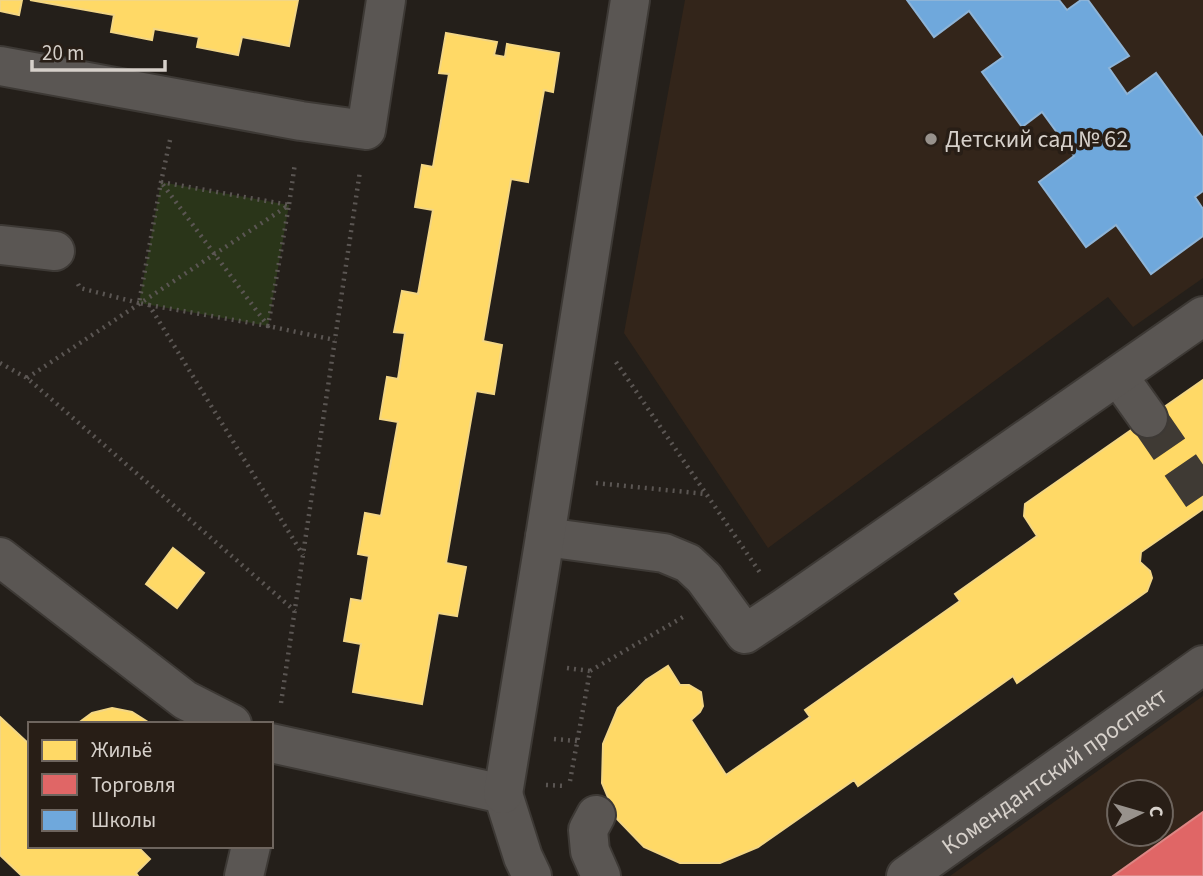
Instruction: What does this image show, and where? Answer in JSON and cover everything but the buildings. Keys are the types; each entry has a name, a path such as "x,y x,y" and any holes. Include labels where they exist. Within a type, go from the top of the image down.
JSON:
{"street":[{"path":"0,66 301,121 366,130 386,0"},
{"path":"532,876 523,857 519,789 545,537 630,0"},
{"path":"0,245 55,251"},
{"path":"545,537 664,553 688,563 704,579 745,634 1203,316"},
{"path":"1118,376 1148,418"},
{"path":"0,557 184,700 228,722"},
{"name":"Комендантский проспект","path":"906,876 1203,665"},
{"path":"273,750 519,789"},
{"path":"596,815 588,830 590,852 601,876"},
{"path":"244,876 251,848"}],"path":[{"path":"139,303 179,98"},
{"path":"268,326 301,121"},
{"path":"273,750 366,130"},
{"path":"161,182 289,205"},
{"path":"161,182 268,326"},
{"path":"27,378 289,205"},
{"path":"55,251 80,288 139,303 335,340"},
{"path":"149,305 303,555"},
{"path":"581,311 785,608"},
{"path":"0,363 27,378 295,611"},
{"path":"554,478 706,495"},
{"path":"564,668 590,671 694,611"},
{"path":"519,789 569,787 590,671"},
{"path":"552,739 577,741"}],"shaded area":[{"name":"Детский сад № 62","path":"685,0 1203,0 1203,278 1133,327 1108,297 768,548 624,333"},
{"path":"1203,696 1203,876 950,876"}],"green space":[{"path":"161,182 289,205 268,326 139,303"}],"tunnel":[{"path":"1148,418 1203,498"}],"place":[{"name":"Детский сад № 62","path":"931,139"}]}
